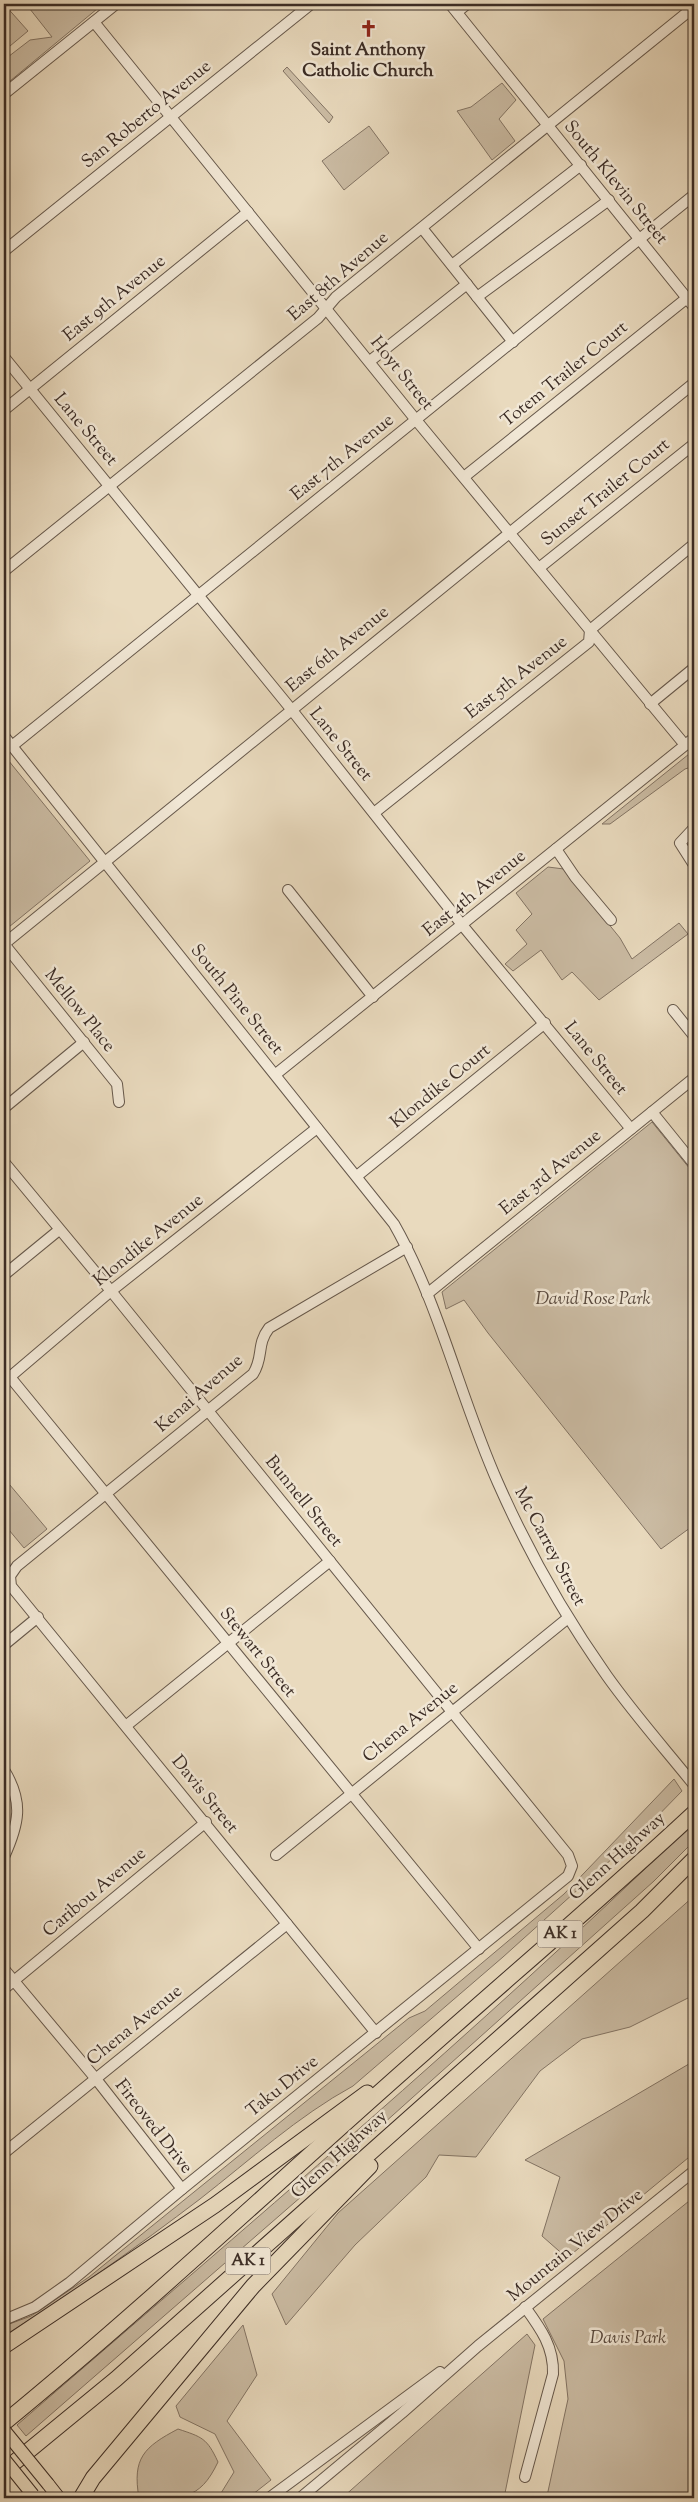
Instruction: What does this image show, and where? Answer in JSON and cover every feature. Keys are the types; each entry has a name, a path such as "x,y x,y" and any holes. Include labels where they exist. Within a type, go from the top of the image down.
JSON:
{"highway":[{"name":"Glenn Highway","path":"4,2423 160,2291 424,2053 631,1872 694,1814"},
{"name":"Glenn Highway","path":"4,2471 116,2379 642,1911 694,1859"},
{"path":"82,2498 93,2478 254,2286 309,2226 489,2047"},
{"path":"4,2346 215,2205 424,2053"},
{"path":"4,2482 51,2442 116,2379"}],"main road":[{"path":"4,2430 59,2498"},
{"path":"4,2459 34,2497"}],"street":[{"path":"4,94 116,4"},
{"name":"San Roberto Avenue","path":"4,252 311,4"},
{"path":"453,8 467,4"},
{"name":"East 8th Avenue","path":"4,571 318,318 336,298 694,7"},
{"name":"South Klevin Street","path":"453,8 694,307"},
{"name":"Hoyt Street","path":"94,22 416,420 684,745"},
{"path":"452,265 581,165"},
{"name":"East 7th Avenue","path":"12,746 694,195"},
{"path":"477,297 609,200"},
{"name":"East 9th Avenue","path":"4,410 248,212"},
{"path":"422,228 513,342"},
{"path":"370,362 467,284"},
{"name":"Totem Trailer Court","path":"464,478 687,298"},
{"name":"Lane Street","path":"4,357 291,709 463,926 631,1129"},
{"name":"East 6th Avenue","path":"4,944 103,861 694,383"},
{"name":"Sunset Trailer Court","path":"539,568 694,444"},
{"name":"East 5th Avenue","path":"374,813 588,642 590,630 694,544"},
{"path":"650,704 694,668"},
{"name":"South Pine Street","path":"4,736 394,1224 407,1247 428,1294"},
{"name":"East 4th Avenue","path":"276,1074 463,926 694,738"},
{"path":"694,828 680,842 694,865"},
{"path":"556,850 575,877 611,920"},
{"path":"288,890 373,997"},
{"name":"Mellow Place","path":"4,944 117,1084 119,1102"},
{"path":"673,1010 694,1036"},
{"name":"Klondike Court","path":"357,1176 545,1023"},
{"path":"4,1108 84,1042"},
{"name":"East 3rd Avenue","path":"428,1294 694,1078"},
{"path":"652,1112 694,1164"},
{"name":"Klondike Avenue","path":"7,1379 111,1292 317,1128"},
{"name":"Bunnell Street","path":"4,1162 453,1711 568,1855 572,1866"},
{"path":"4,1275 59,1230"},
{"name":"Kenai Avenue","path":"10,1576 17,1566 253,1374 259,1364 260,1339 269,1328 407,1247"},
{"name":"Mc Carrey Street","path":"428,1294 496,1480 527,1548 568,1618 608,1678 694,1785"},
{"name":"Stewart Street","path":"7,1379 107,1494 479,1949"},
{"path":"126,1725 330,1561"},
{"name":"Davis Street","path":"10,1576 11,1586 206,1822 376,2033"},
{"path":"4,1644 38,1617"},
{"name":"Chena Avenue","path":"276,1855 351,1792 568,1618"},
{"path":"4,1770 12,1782 19,1804 16,1823 4,1857"},
{"name":"Caribou Avenue","path":"4,1989 206,1822"},
{"name":"Taku Drive","path":"4,2320 35,2307 69,2284 182,2189 568,1876 572,1866"},
{"name":"Chena Avenue","path":"4,2154 287,1924"},
{"name":"Fireoved Drive","path":"4,1968 182,2189"},
{"name":"Mountain View Drive","path":"300,2498 402,2413 478,2346 694,2171"},
{"path":"525,2307 548,2343 554,2364 553,2374 525,2477"},
{"name":"Mountain View Drive","path":"270,2498 397,2402 478,2346"}],"green space":[{"path":"4,4 28,31 4,51"},
{"path":"26,4 103,4 4,86 4,60 30,40 52,37"},
{"path":"287,67 333,117 329,123 283,71"},
{"path":"502,83 516,100 499,119 515,141 492,160 457,111 471,107"},
{"path":"369,126 389,153 344,190 322,161"},
{"path":"694,750 694,766 685,769 610,824 602,824"},
{"path":"4,755 90,861 4,931"},
{"path":"548,867 564,869 620,938 632,959 679,923 688,934 599,1000 572,972 562,980 541,950 513,971 505,964 527,944 516,930 532,914 516,893"},
{"name":"David Rose Park","path":"652,1122 694,1174 694,1525 661,1549 488,1333 464,1300 446,1309 442,1292"},
{"path":"4,1478 47,1529 24,1548 4,1524"},
{"path":"674,1779 682,1791 644,1830 503,1957 353,2086 313,2111 275,2139 200,2199 128,2252 54,2304 4,2336 4,2326 31,2316 89,2277 409,2018 425,2011 564,1894"},
{"path":"694,1822 694,1841 654,1881 325,2176 26,2436 17,2425 275,2203 445,2053"},
{"path":"694,1896 694,1995 630,2027 582,2039 540,2071 476,2157 439,2155 426,2177 355,2245 286,2325 272,2294 338,2213"},
{"path":"694,2061 694,2153 567,2258 542,2236 560,2177 525,2160"},
{"name":"Davis Park","path":"694,2197 694,2498 549,2498 547,2496 568,2399 564,2361 543,2319"},
{"path":"243,2325 257,2375 227,2421 271,2480 248,2498 218,2498 234,2472 215,2434 180,2417 176,2406"},
{"path":"527,2334 535,2345 504,2498 440,2498 434,2495 428,2498 342,2498"},
{"path":"178,2429 193,2434 207,2443 218,2462 211,2475 196,2491 187,2495 166,2498 139,2498 137,2473 143,2455 166,2435"}],"place":[{"name":"Saint Anthony Catholic Church","path":"368,28"}]}
